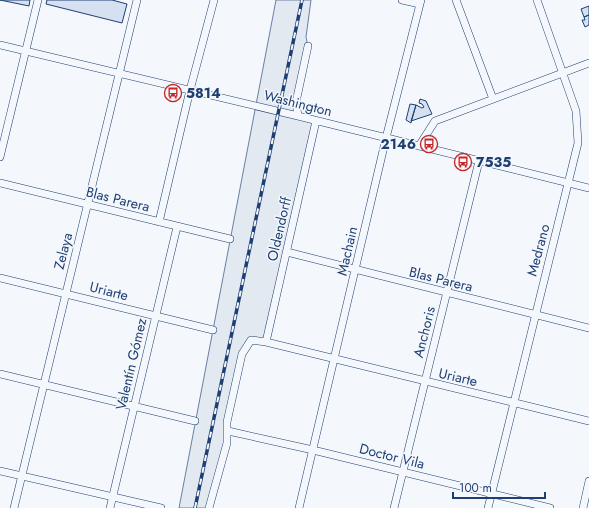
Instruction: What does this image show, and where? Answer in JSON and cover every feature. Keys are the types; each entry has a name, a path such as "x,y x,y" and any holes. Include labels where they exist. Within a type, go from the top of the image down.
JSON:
{"street":[{"path":"0,157 38,0"},
{"name":"Zelaya","path":"14,508 137,0"},
{"path":"159,222 190,90 214,0"},
{"path":"402,0 420,2"},
{"path":"456,0 493,99"},
{"name":"Medrano","path":"488,508 534,315 578,143 576,111 537,0"},
{"name":"Machain","path":"299,508 386,138 420,2"},
{"name":"Washington","path":"0,45 298,116 589,188"},
{"path":"298,116 296,102 308,46"},
{"path":"419,146 435,121 589,63"},
{"name":"Oldendorff","path":"266,342 316,121"},
{"name":"Anchoris","path":"394,508 479,161"},
{"name":"Blas Parera","path":"0,183 230,239"},
{"name":"Valentín Gómez","path":"110,508 177,227"},
{"name":"Blas Parera","path":"287,252 447,294 589,328"},
{"name":"Uriarte","path":"0,278 213,330"},
{"name":"Uriarte","path":"228,431 227,422 242,354 251,340 266,342 589,421"},
{"path":"0,374 195,420"},
{"path":"210,508 227,443 228,431"},
{"name":"Doctor Vila","path":"228,431 313,450 550,508"},
{"path":"0,471 161,508"},
{"path":"583,508 589,481"}],"shaded area":[{"path":"276,0 311,0 306,37 308,46 296,102 298,116 316,121 266,342 251,340 242,354 228,431 209,508 179,508"}],"building":[{"path":"0,0 30,0 29,6"},
{"path":"47,0 112,0 127,4 122,23 46,4"},
{"path":"589,6 589,15 584,17 581,9"},
{"path":"589,15 589,25 585,27 582,20 585,20 584,17"},
{"path":"420,99 426,101 432,114 411,121 416,105 422,108 424,107 419,103"},
{"path":"410,104 416,105 411,123 406,120"}],"railway":[{"path":"195,508 302,0"}],"place":[{"name":"5814","path":"173,93"},
{"name":"2146","path":"429,144"},
{"name":"7535","path":"463,162"}]}
